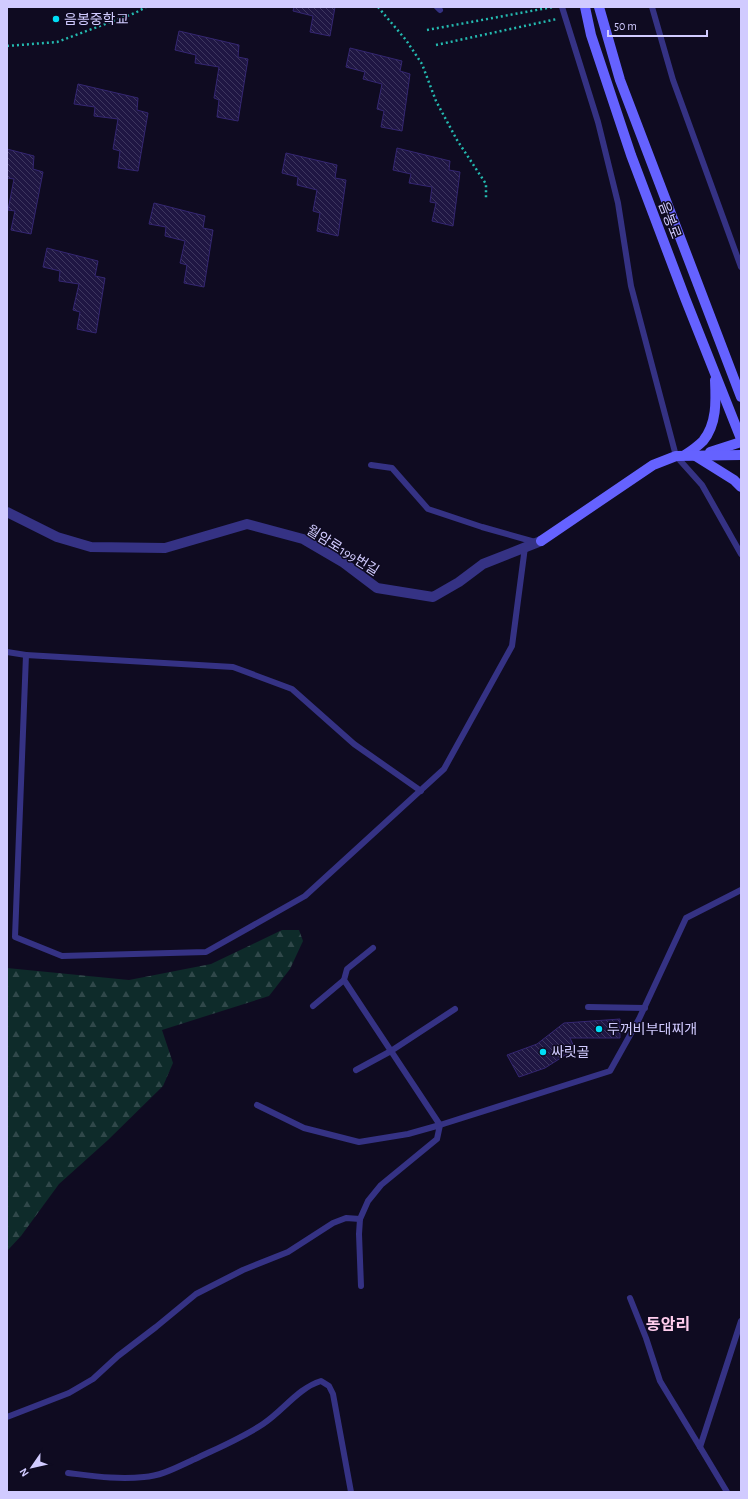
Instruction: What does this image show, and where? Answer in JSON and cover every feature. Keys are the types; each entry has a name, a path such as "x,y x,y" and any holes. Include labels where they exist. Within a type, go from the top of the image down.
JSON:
{"main road":[{"name":"음봉로","path":"585,7 591,35 631,155 741,440"},
{"name":"음봉로","path":"599,7 620,80 741,397"},
{"path":"727,359 741,375"},
{"path":"689,455 703,441 712,424 716,407 715,374"},
{"path":"539,542 653,465 741,440"},
{"path":"689,455 741,454"},
{"path":"689,455 734,480 741,488"}],"street":[{"name":"월암로199번길","path":"7,512 57,537 90,547 165,548 247,524 303,539 344,564 377,588 433,597 459,582 483,564 539,542"}],"lane":[{"path":"562,7 604,144 618,203 631,286 689,455 702,485 741,554"},
{"path":"652,7 673,80 741,267"},
{"path":"371,465 392,468 428,509 482,527 539,542"},
{"path":"26,655 15,937 62,956 206,952 305,896 444,769 512,646 525,548"},
{"path":"7,652 26,655 233,667 292,688 354,744 421,791"},
{"path":"257,1105 304,1128 359,1142 408,1134 440,1125 610,1071 645,1008 686,918 741,890"},
{"path":"313,1006 344,980 347,969 373,948"},
{"path":"344,980 440,1125 437,1139 381,1185 368,1201 360,1219 359,1234 361,1286"},
{"path":"588,1008 645,1008"},
{"path":"356,1070 391,1050 455,1009"},
{"path":"7,1417 69,1393 93,1378 118,1356 196,1294 243,1270 288,1252 333,1223 346,1218 360,1219"},
{"path":"630,1298 646,1338 660,1381 727,1492"},
{"path":"700,1447 741,1321"},
{"path":"68,1473 118,1478 145,1477 166,1472 211,1452 264,1424 304,1390 314,1383 321,1381 328,1386 333,1394 351,1492"}],"path":[{"path":"7,46 57,42 135,13 146,7"},
{"path":"378,7 406,40 422,64 436,101 457,140 486,184 486,200"},
{"path":"427,30 554,7"},
{"path":"436,45 565,18"}],"green space":[{"path":"282,930 299,930 303,941 290,969 269,996 162,1030 173,1063 163,1086 108,1140 59,1184 21,1236 7,1251 7,968 129,980 211,964"}],"building":[{"path":"294,7 335,7 330,36 310,32 313,16 293,11"},
{"path":"179,31 239,45 238,57 248,59 238,121 217,117 219,100 214,98 219,67 195,63 196,55 175,50"},
{"path":"350,48 402,61 400,71 410,74 402,131 381,127 384,111 377,109 382,84 363,79 365,72 346,67"},
{"path":"78,84 138,98 137,110 148,113 138,171 118,168 120,151 113,149 118,119 94,116 95,107 74,104"},
{"path":"397,148 450,161 449,170 460,172 453,226 432,221 436,203 430,202 432,187 409,183 411,174 393,170"},
{"path":"7,149 34,156 33,169 43,172 31,234 11,230 15,211 8,210 14,179 7,178"},
{"path":"286,153 337,165 335,178 346,180 338,236 317,231 320,213 313,211 317,190 297,185 298,177 282,173"},
{"path":"154,203 205,216 203,228 213,230 204,287 184,283 187,265 180,263 185,241 165,236 166,227 149,224"},
{"path":"47,248 98,261 95,276 105,278 96,333 77,329 80,312 73,310 79,284 59,281 60,271 43,267"},
{"name":"싸릿골","path":"620,1019 620,1038 570,1038 575,1049 545,1068 519,1077 507,1055 537,1044 564,1023"}],"place":[{"name":"음봉중학교","path":"56,19"},
{"name":"두꺼비부대찌개","path":"599,1029"},
{"name":"싸릿골","path":"543,1052"}],"district":[{"name":"동암리","path":"668,1324"}]}
